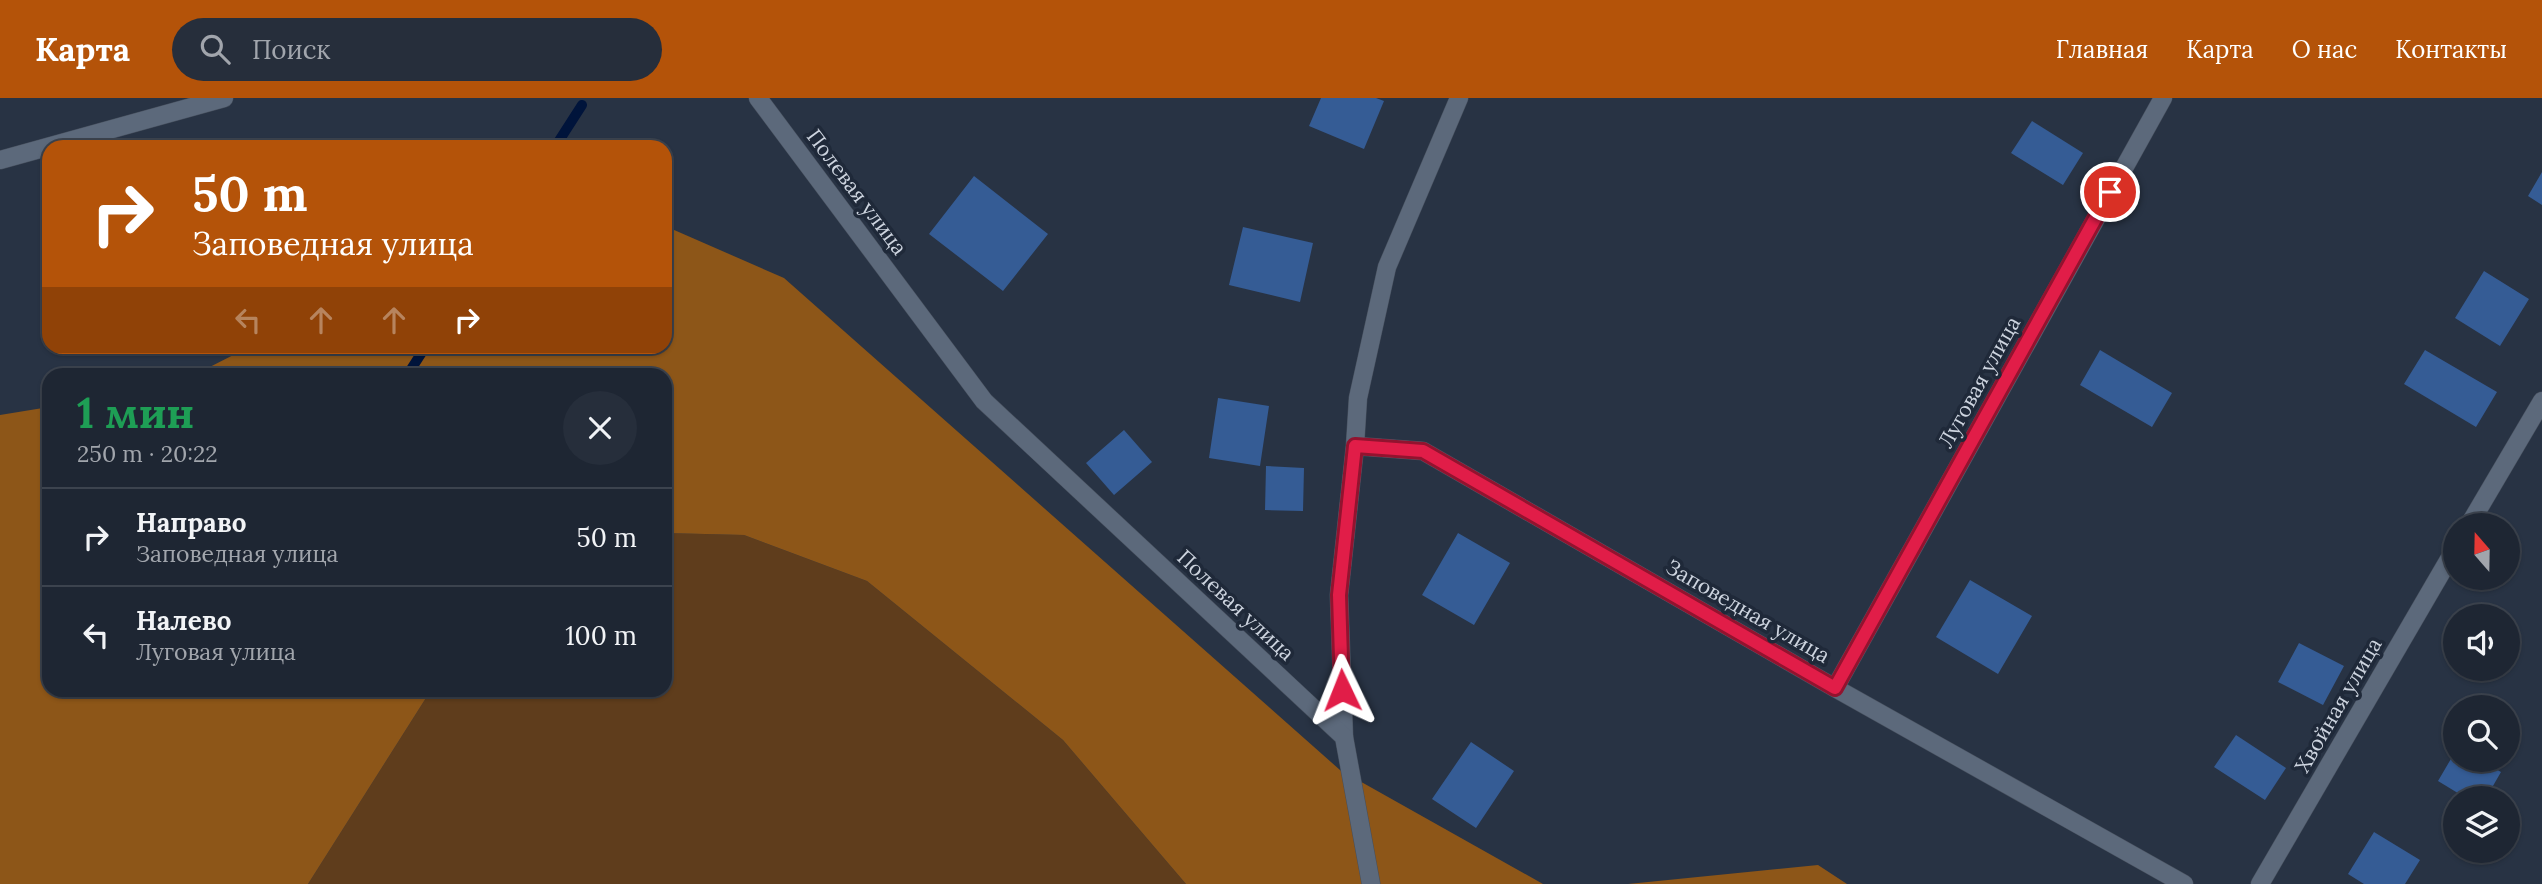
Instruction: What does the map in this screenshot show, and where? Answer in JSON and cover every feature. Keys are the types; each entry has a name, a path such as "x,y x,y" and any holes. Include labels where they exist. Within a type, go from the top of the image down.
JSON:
{"street":[{"path":"72,140 224,98"},
{"name":"Полевая улица","path":"758,98 984,401 1343,737"},
{"path":"1371,884 1343,737 1339,595 1358,398 1387,267 1459,98"},
{"name":"Луговая улица","path":"1835,688 2163,98"},
{"path":"0,160 42,148"},
{"path":"2476,513 2542,401"},
{"name":"Заповедная улица","path":"1355,446 1423,451 1835,688 2184,884"},
{"name":"Хвойная улица","path":"2260,884 2443,570"}],"shaded area":[{"path":"672,229 784,278 1340,770 1543,884 1186,884 1063,740 867,581 744,535 672,533 672,368 208,368 235,354 672,354"},
{"path":"42,408 42,697 427,697 308,884 0,884 0,415"},
{"path":"672,533 744,535 867,581 1063,740 1186,884 308,884 427,697 672,697"},
{"path":"1818,865 1847,884 1628,884"}],"building":[{"path":"1321,98 1376,98 1384,101 1364,149 1309,126"},
{"path":"2032,121 2083,153 2063,185 2011,153"},
{"path":"2542,172 2542,205 2528,196"},
{"path":"974,176 1048,234 1003,291 929,234"},
{"path":"1243,227 1313,243 1300,302 1229,285"},
{"path":"2484,271 2529,299 2500,346 2455,318"},
{"path":"2100,350 2172,393 2152,427 2080,385"},
{"path":"2425,350 2497,392 2476,427 2404,384"},
{"path":"1218,398 1269,406 1260,466 1209,458"},
{"path":"1124,430 1152,462 1114,495 1086,463"},
{"path":"1266,466 1304,468 1303,511 1265,510"},
{"path":"1458,533 1510,563 1474,625 1422,595"},
{"path":"1970,580 2032,616 1998,674 1936,637"},
{"path":"2299,643 2344,666 2323,705 2278,682"},
{"path":"2236,735 2286,768 2265,800 2214,767"},
{"path":"1471,742 1514,771 1476,828 1432,799"},
{"path":"2443,772 2501,772 2493,786 2446,786 2438,781"},
{"path":"2374,832 2420,860 2405,884 2364,884 2348,874"}],"waterway":[{"path":"560,140 582,105"},
{"path":"412,368 421,354"}],"route":[{"path":"1342,690 1339,595 1355,446 1423,451 1835,688 2110,192"}]}
